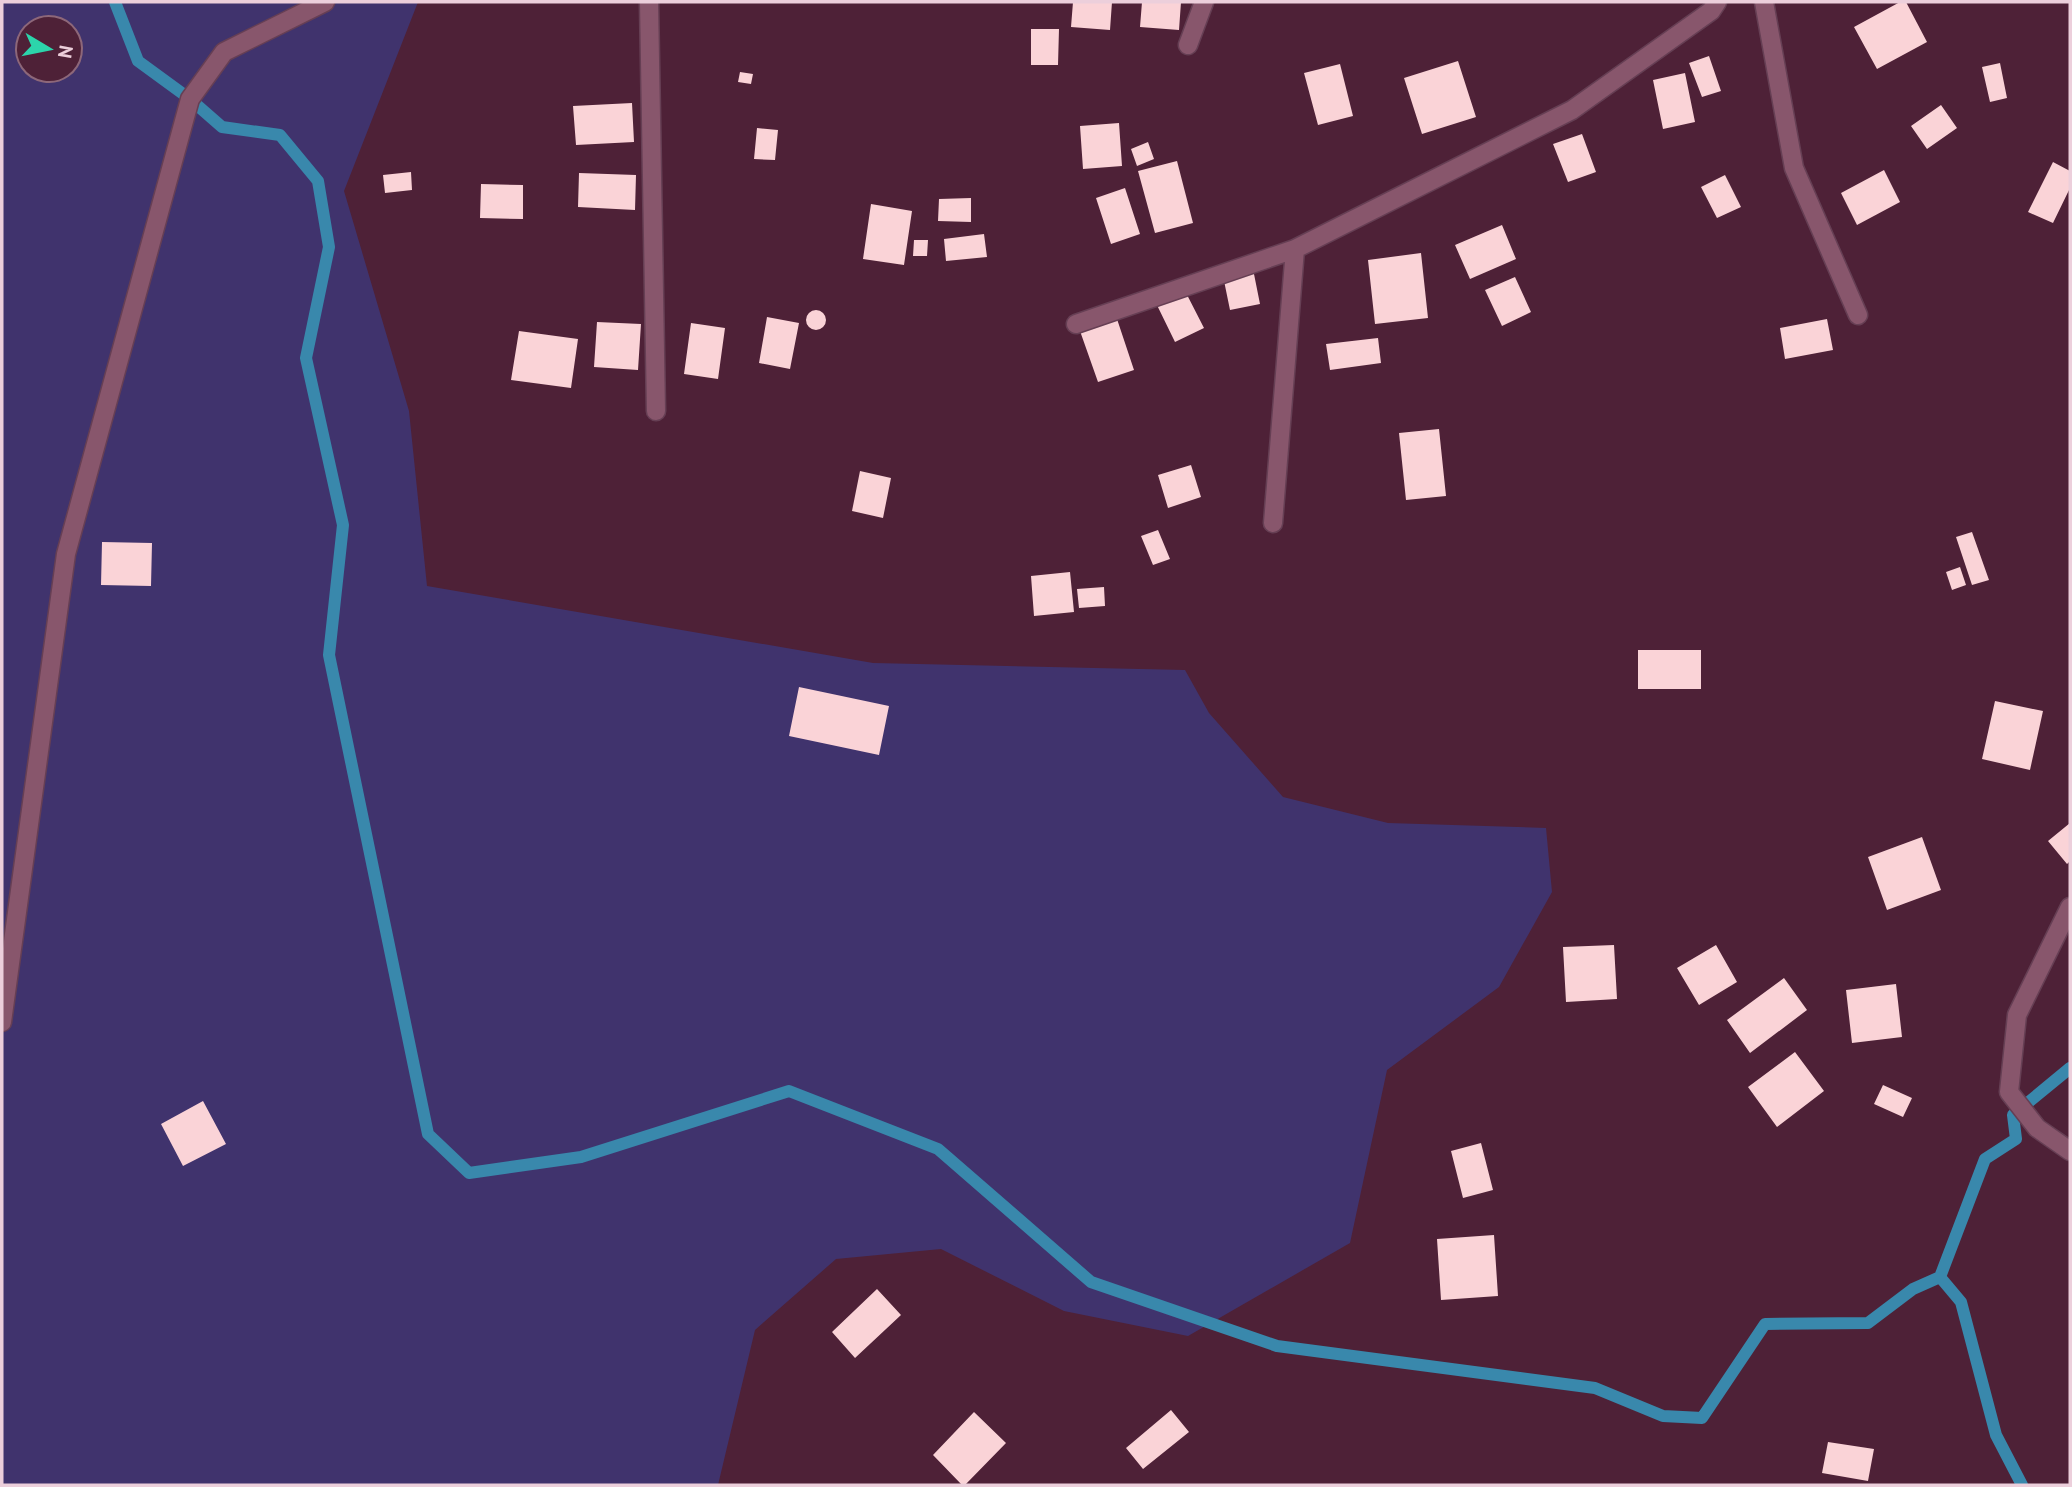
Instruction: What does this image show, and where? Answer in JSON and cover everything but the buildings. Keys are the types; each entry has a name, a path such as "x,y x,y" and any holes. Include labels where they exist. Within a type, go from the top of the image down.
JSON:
{"street":[{"path":"2,1023 66,554 190,99 224,52 325,2"},
{"path":"649,2 656,411"},
{"path":"1188,45 1204,2"},
{"path":"1076,324 1295,249 1572,110 1712,11 1717,2"},
{"path":"1764,2 1794,168 1857,315"},
{"path":"1273,523 1295,249"},
{"path":"2070,907 2017,1015 2010,1092 2037,1128 2070,1151"}],"shaded area":[{"path":"2,2 418,2 344,191 409,411 427,586 873,663 1185,670 1209,713 1283,797 1388,823 1546,828 1552,892 1499,987 1387,1070 1350,1243 1188,1336 1064,1311 941,1249 836,1259 755,1330 718,1485 2,1485"}],"waterway":[{"path":"115,2 138,61 190,99 222,127 280,135 318,181 329,247 306,358 343,525 329,655 428,1134 469,1173 581,1157 789,1091 938,1149 1091,1282 1277,1346 1595,1388 1663,1416 1702,1418 1765,1324 1868,1323 1913,1289 1940,1277 1961,1302 1996,1435 2022,1485"},
{"path":"1940,1277 1985,1159 2016,1139 2013,1115 2070,1068"}]}
